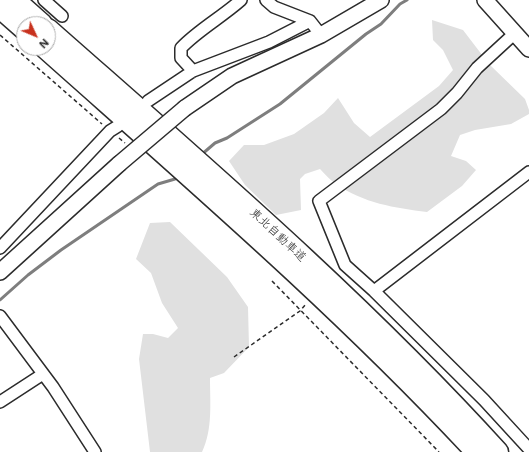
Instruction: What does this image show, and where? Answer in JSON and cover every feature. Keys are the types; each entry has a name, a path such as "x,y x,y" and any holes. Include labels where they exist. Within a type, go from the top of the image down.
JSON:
{"highway":[{"path":"15,0 33,16"},
{"path":"0,8 16,22"},
{"name":"東北自動車道","path":"56,23 262,242 365,339 432,405 476,452"},
{"name":"東北自動車道","path":"55,56 182,158"},
{"name":"東北自動車道","path":"198,173 274,230 376,326 498,452"}],"street":[{"path":"44,0 52,16"},
{"path":"193,71 181,58 181,48 241,0"},
{"path":"266,0 274,7 310,21 321,35"},
{"path":"0,272 118,164 185,108 232,76 321,35 381,0"},
{"path":"485,0 529,49"},
{"path":"148,101 193,71 269,42 310,21"},
{"path":"515,33 477,68 441,109 319,201 345,264 484,400 529,449"},
{"path":"0,248 114,128"},
{"path":"374,291 529,172"},
{"path":"0,316 53,387 95,452"},
{"path":"0,402 43,374"}],"path":[{"path":"0,35 114,128 126,144"},
{"path":"272,281 439,452"},
{"path":"234,357 300,311 309,299"}],"shaded area":[{"path":"432,20 463,30 489,64 525,99 529,114 511,124 475,130 460,135 451,156 466,161 476,170 462,186 427,212 380,204 357,196 334,182 320,169 305,174 300,179 301,210 276,215 245,185 229,161 244,145 264,145 294,134 324,113 338,98 354,123 370,137 439,86 453,70 443,50 433,40"},
{"path":"170,222 227,277 248,307 249,347 224,373 210,378 209,425 206,443 202,452 150,452 139,359 143,334 153,334 168,338 178,328 162,303 151,273 136,259 150,223"}],"waterway":[{"path":"201,155 215,143 227,138 280,104 366,34 381,24 400,4 407,0"},
{"path":"0,300 28,275 61,250 158,184 175,179 178,176"}]}
